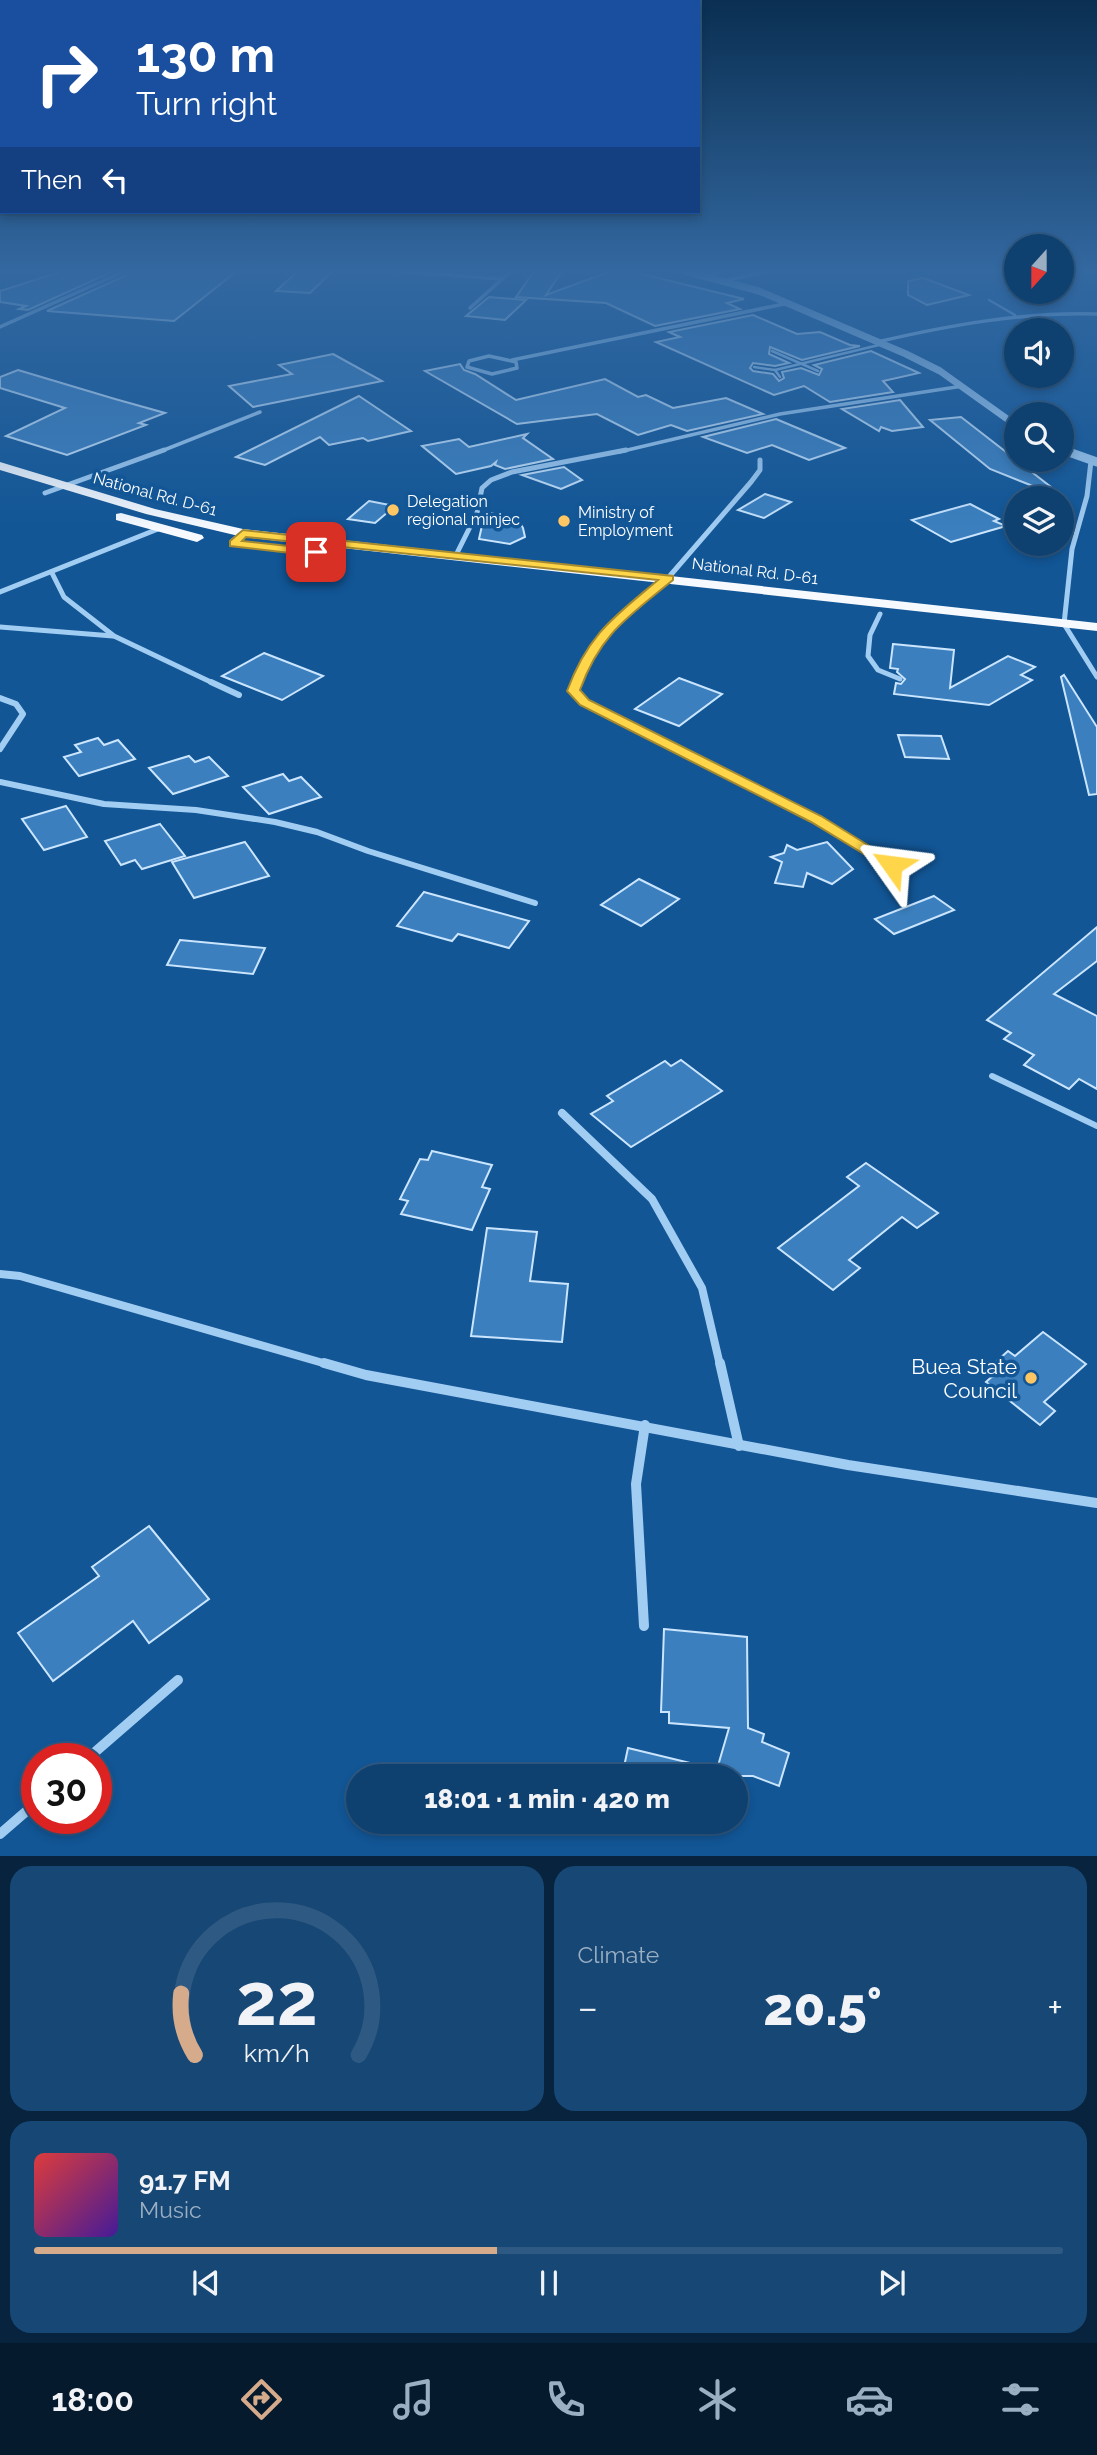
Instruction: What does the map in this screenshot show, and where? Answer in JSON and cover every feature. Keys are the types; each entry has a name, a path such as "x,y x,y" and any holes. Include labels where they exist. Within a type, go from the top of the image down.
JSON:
{"highway":[{"name":"National Rd. D-61","path":"0,466 238,538 456,555 668,578 1067,630 1097,638"},
{"name":"National Rd. D-61","path":"0,479 158,529 880,614 1067,630 1097,627"}],"street":[{"path":"480,358 469,362 467,367 483,373 507,372 517,368 516,362 512,360"},
{"path":"487,358 512,360 524,358"},
{"path":"911,358 940,371 1004,417"},
{"path":"456,555 477,513 482,488 491,480 512,472 606,455 780,414 963,387"},
{"path":"45,493 184,443 260,412"},
{"path":"1074,454 1094,461 1072,549 1067,630 1097,677"},
{"path":"760,460 760,470 751,482 668,578 608,628 582,666 573,691 584,703 816,819 892,865"},
{"path":"0,592 158,529"},
{"path":"52,573 64,597 114,636 239,695"},
{"path":"880,614 870,635 868,656 878,670 900,679"},
{"path":"0,627 114,636"},
{"path":"0,698 16,704 23,714 0,749"},
{"path":"0,782 104,804 196,810 275,822 317,832 368,851 536,903"},
{"path":"562,1113 652,1199 702,1288 739,1446"},
{"path":"0,1274 20,1276 366,1375 645,1425 739,1446 955,1483 1097,1503"},
{"path":"644,1626 636,1484 645,1425"},
{"path":"105,1743 178,1680"},
{"path":"0,1834 21,1816"}],"lane":[{"path":"787,358 818,371"},
{"path":"754,367 775,370 826,358"},
{"path":"775,370 780,377"},
{"path":"992,1076 1097,1126"}],"building":[{"path":"315,358 340,358 382,381 253,407 229,386 292,374 279,365"},
{"path":"691,358 777,358 789,363 775,366 753,363 750,368 753,371 773,374 779,381 784,378 782,372 801,368 819,375 822,369 814,365 844,358 885,358 919,373 883,381 893,392 830,402 804,386 774,395"},
{"path":"460,364 464,370 516,400 605,379 638,397 646,395 673,408 726,398 763,414 687,431 671,425 638,435 597,414 517,424 425,371"},
{"path":"18,370 165,413 139,423 146,425 67,455 6,436 65,408 0,388 0,377"},
{"path":"359,396 411,431 368,441 363,438 329,445 320,437 265,465 236,457"},
{"path":"900,400 923,427 892,431 881,427 879,431 842,409"},
{"path":"961,417 1004,450 1004,472 1032,472 1050,486 1033,486 990,469 930,420"},
{"path":"776,419 845,448 809,460 772,445 747,453 703,437"},
{"path":"527,434 523,438 553,459 505,469 495,465 496,462 491,466 456,474 422,446 459,439 469,447"},
{"path":"564,467 582,480 561,489 522,475"},
{"path":"765,494 791,502 764,518 738,510"},
{"path":"369,501 395,506 375,523 348,519"},
{"path":"970,504 999,519 994,521 1004,527 951,542 912,520"},
{"path":"485,512 518,519 525,537 510,544 479,539"},
{"path":"893,644 954,650 950,688 1008,656 1035,667 1021,675 1032,680 989,705 894,694 896,683 901,684 905,679 897,672 898,669 890,668"},
{"path":"264,653 323,676 282,700 222,676"},
{"path":"1064,675 1097,727 1097,794 1089,795 1061,677"},
{"path":"679,678 722,694 679,726 635,709"},
{"path":"898,735 941,736 949,759 905,757"},
{"path":"98,738 104,745 118,740 135,759 79,776 64,757 81,752 75,745"},
{"path":"189,756 195,762 209,757 228,776 173,794 149,768"},
{"path":"283,774 289,781 301,777 321,797 269,814 243,787"},
{"path":"66,806 87,837 44,850 22,819"},
{"path":"160,824 185,856 142,869 135,860 121,865 105,841"},
{"path":"245,842 269,876 194,898 172,862"},
{"path":"827,842 853,869 832,884 807,873 803,887 775,883 782,862 771,857 784,853 787,845 797,850"},
{"path":"639,879 679,899 641,926 601,905"},
{"path":"424,892 529,921 509,948 458,934 452,941 397,926"},
{"path":"934,896 954,910 894,934 875,919"},
{"path":"1097,927 1097,961 1054,994 1097,1016 1097,1089 1079,1079 1069,1089 1024,1065 1034,1055 1004,1039 1011,1033 987,1020"},
{"path":"180,940 265,948 253,974 167,965"},
{"path":"681,1060 722,1091 631,1147 591,1114 613,1101 607,1096 665,1061 671,1066"},
{"path":"432,1151 492,1165 482,1187 490,1189 472,1230 401,1214 408,1201 400,1199 420,1159 428,1160"},
{"path":"866,1163 938,1213 917,1228 902,1217 849,1260 860,1268 833,1290 778,1248 859,1186 847,1177"},
{"path":"487,1228 537,1232 530,1281 568,1284 562,1342 471,1336"},
{"name":"Buea State Council","path":"1043,1332 1086,1364 1044,1402 1055,1411 1040,1425 986,1382 996,1373 989,1368 1008,1351 1015,1356"},
{"path":"149,1526 209,1599 149,1643 133,1621 53,1681 18,1633 99,1576 92,1567"},
{"path":"664,1629 747,1637 748,1728 764,1734 762,1742 789,1753 779,1786 748,1776 748,1764 718,1764 729,1728 669,1723 669,1712 661,1712"},
{"path":"628,1748 694,1764 625,1764"}],"place":[{"name":"Delegation regional minjec","path":"393,510"},
{"name":"Ministry of Employment","path":"564,521"},
{"name":"Buea State Council","path":"1031,1378"}],"route":[{"path":"316,552 234,543 243,533 668,578 608,628 582,666 573,691 584,703 816,819 892,865"}]}
